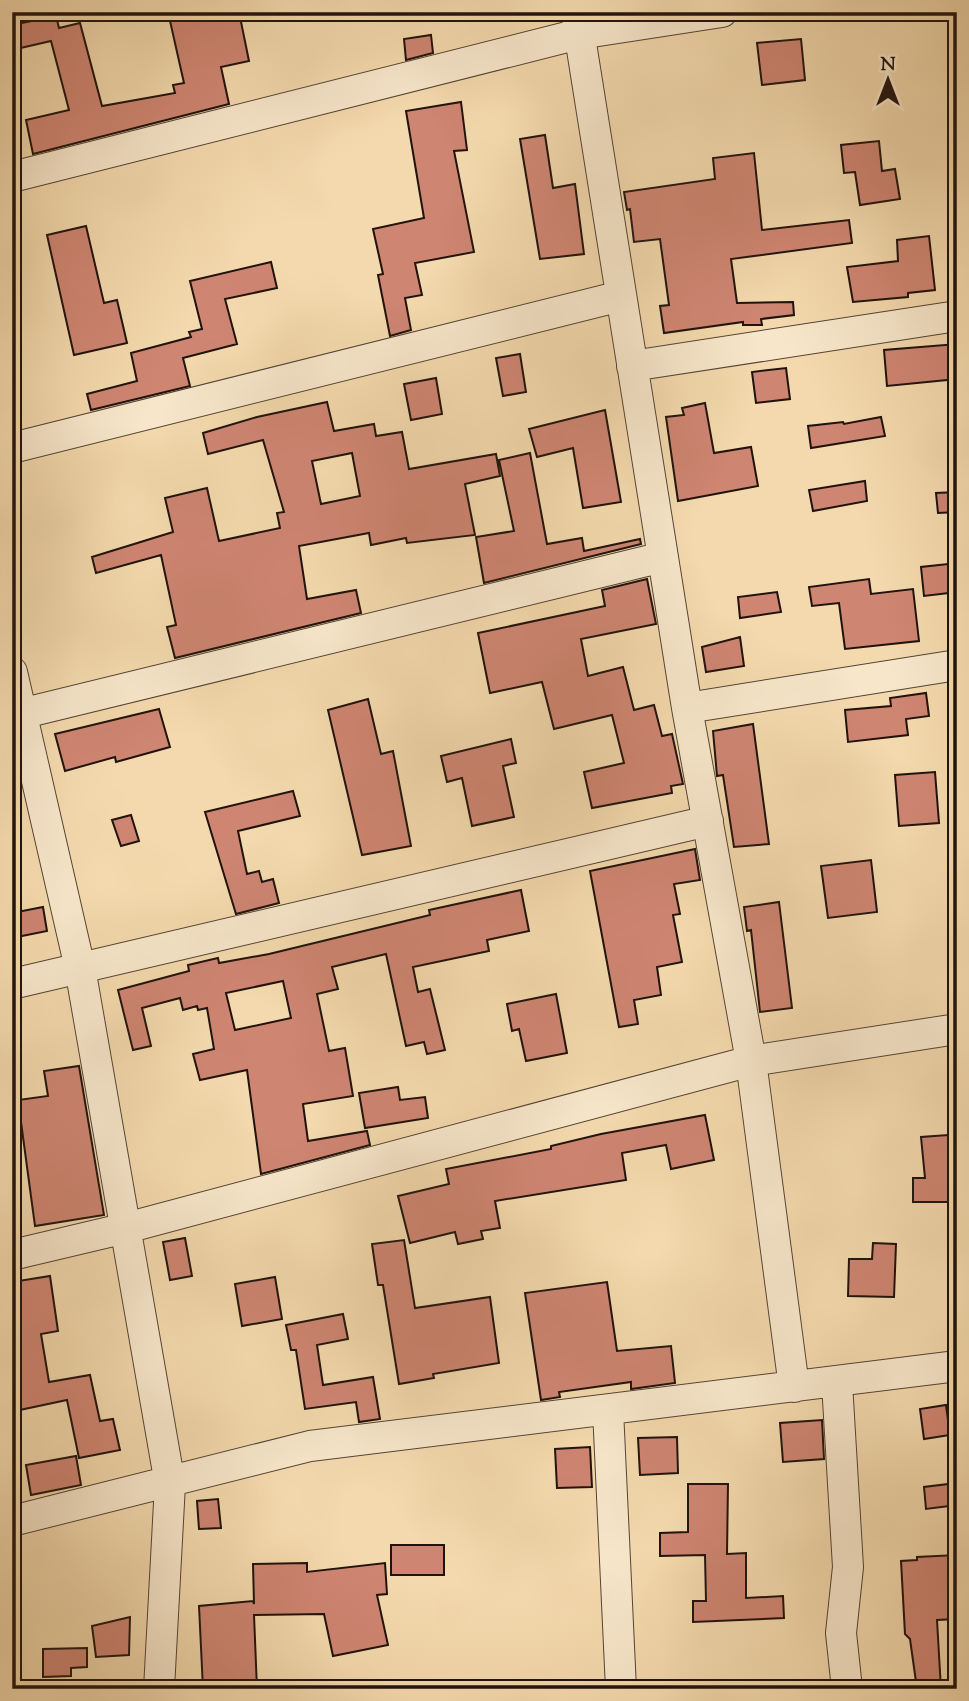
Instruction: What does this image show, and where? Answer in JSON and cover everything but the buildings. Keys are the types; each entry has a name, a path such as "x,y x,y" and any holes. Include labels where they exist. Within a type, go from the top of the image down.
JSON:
{"street":[{"path":"12,177 577,23 722,12"},
{"path":"577,23 687,708 751,1061 794,1387"},
{"path":"12,448 621,296"},
{"path":"632,366 957,316"},
{"path":"17,714 663,556"},
{"path":"687,708 957,665"},
{"path":"12,672 17,714 80,968 170,1484 159,1689"},
{"path":"12,984 708,821"},
{"path":"12,1255 125,1228 751,1061 957,1029"},
{"path":"12,1521 170,1484 310,1446 837,1383 957,1366"},
{"path":"837,1383 848,1567 841,1633 848,1689"},
{"path":"608,1410 621,1689"}]}
